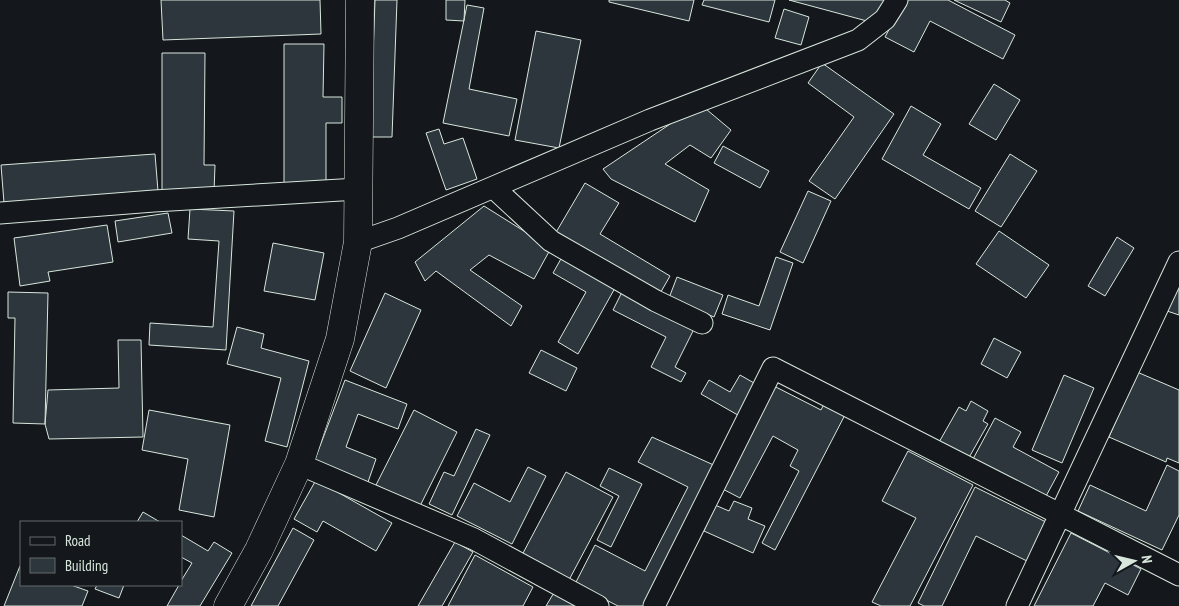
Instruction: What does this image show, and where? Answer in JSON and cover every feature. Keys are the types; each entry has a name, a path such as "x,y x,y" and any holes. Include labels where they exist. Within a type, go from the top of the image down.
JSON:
{"street":[{"path":"228,606 259,550 298,464 340,339 358,242 360,0"},
{"path":"358,242 398,228 494,188 650,120 858,40 885,18 897,0"},
{"path":"494,188 551,241 656,301 702,322"},
{"path":"0,213 358,189"},
{"path":"1017,606 1179,262"},
{"path":"654,606 773,368 1179,575"},
{"path":"298,464 474,540 598,606"}],"building":[{"path":"161,0 320,0 321,34 163,40"},
{"path":"375,0 397,0 392,137 370,137"},
{"path":"446,0 465,0 464,21 446,20"},
{"path":"609,0 694,0 689,21 609,2"},
{"path":"704,0 775,0 769,22 702,5"},
{"path":"789,0 885,0 878,24"},
{"path":"905,0 948,0 1015,35 1003,59 930,21 914,52 885,37"},
{"path":"954,0 1005,0 1010,3 1001,22"},
{"path":"467,5 484,8 469,89 517,99 509,136 443,123"},
{"path":"784,9 809,17 801,45 775,38"},
{"path":"536,31 581,40 559,148 515,140"},
{"path":"284,44 324,44 323,97 342,97 342,123 326,123 326,184 284,184"},
{"path":"162,53 205,53 204,165 215,165 214,192 162,192"},
{"path":"822,63 894,114 835,199 809,181 854,117 808,83"},
{"path":"994,84 1020,100 996,140 969,124"},
{"path":"700,104 731,130 711,158 690,145 665,164 709,190 695,222 611,179 603,169"},
{"path":"911,106 941,124 923,155 981,188 969,209 882,159"},
{"path":"439,129 444,144 463,138 477,179 446,190 426,133"},
{"path":"723,146 769,171 760,188 714,163"},
{"path":"155,154 158,191 4,203 1,165"},
{"path":"1010,154 1037,171 1001,227 975,211"},
{"path":"585,183 619,203 600,234 670,276 658,297 555,234"},
{"path":"808,191 831,201 803,263 780,252"},
{"path":"484,206 551,248 534,279 489,255 470,270 522,306 511,326 436,271 425,281 415,262"},
{"path":"190,209 234,211 226,350 149,345 150,323 213,327 219,241 188,239"},
{"path":"168,213 172,233 118,242 115,221"},
{"path":"107,225 113,262 48,272 50,281 20,286 14,238"},
{"path":"999,231 1049,265 1026,298 976,264"},
{"path":"1117,237 1134,248 1105,296 1088,286"},
{"path":"273,243 324,253 315,300 264,291"},
{"path":"562,257 615,288 578,354 558,342 586,292 553,273"},
{"path":"776,257 793,263 770,330 722,314 728,295 759,306"},
{"path":"677,277 723,295 714,317 669,298"},
{"path":"1179,278 1179,315 1167,311"},
{"path":"624,288 696,325 675,367 686,373 681,382 651,367 666,337 613,310"},
{"path":"8,292 48,293 45,424 13,423 15,318 8,318"},
{"path":"385,293 421,310 386,388 350,371"},
{"path":"237,327 264,334 261,348 309,361 287,447 265,441 281,378 227,364"},
{"path":"994,338 1021,352 1007,378 981,364"},
{"path":"118,340 141,340 143,437 49,439 45,424 48,390 119,388"},
{"path":"541,350 577,368 566,391 529,373"},
{"path":"1137,372 1179,390 1179,463 1167,458 1166,462 1109,437"},
{"path":"740,375 761,387 743,418 701,394 709,380 730,392"},
{"path":"1064,375 1094,388 1062,463 1032,450"},
{"path":"345,380 407,404 398,429 358,414 346,447 376,459 368,482 314,462"},
{"path":"768,383 821,410 826,400 847,411 775,550 762,543 799,471 790,466 798,450 773,436 740,498 715,485"},
{"path":"971,401 988,411 983,421 988,424 967,461 938,444 959,407 966,411"},
{"path":"149,410 230,425 214,517 179,510 188,459 142,450"},
{"path":"414,410 457,432 420,506 376,485"},
{"path":"995,418 1021,432 1013,447 1059,472 1045,498 973,459"},
{"path":"476,429 490,435 452,515 429,504 444,472 454,476"},
{"path":"652,437 718,467 647,606 618,606 575,584 595,545 645,571 688,487 638,462"},
{"path":"908,451 973,485 910,606 881,606 872,602 916,518 882,501"},
{"path":"1167,465 1179,471 1179,515 1162,550 1078,511 1090,485 1146,511"},
{"path":"528,467 546,476 512,544 457,516 474,483 510,502"},
{"path":"609,468 642,484 611,547 597,540 619,496 600,486"},
{"path":"566,472 613,497 569,580 522,555"},
{"path":"316,480 392,523 376,551 323,521 317,532 294,519"},
{"path":"975,487 1048,523 1029,562 976,536 942,606 924,606 918,603"},
{"path":"734,501 752,508 748,519 765,526 753,553 704,531 715,505 729,511"},
{"path":"143,512 158,521 138,521"},
{"path":"293,528 314,540 278,606 251,606"},
{"path":"1071,533 1141,569 1128,595 1105,583 1093,606 1034,606"},
{"path":"182,536 208,551 214,542 232,553 200,606 167,606 178,586 182,586 182,579 192,563 182,558"},
{"path":"455,542 473,552 442,606 418,606"},
{"path":"475,555 533,587 523,606 448,606"},
{"path":"20,566 20,586 74,586 88,591 82,606 4,606"},
{"path":"96,586 124,586 119,598 95,589"},
{"path":"555,591 578,606 546,606"}]}
